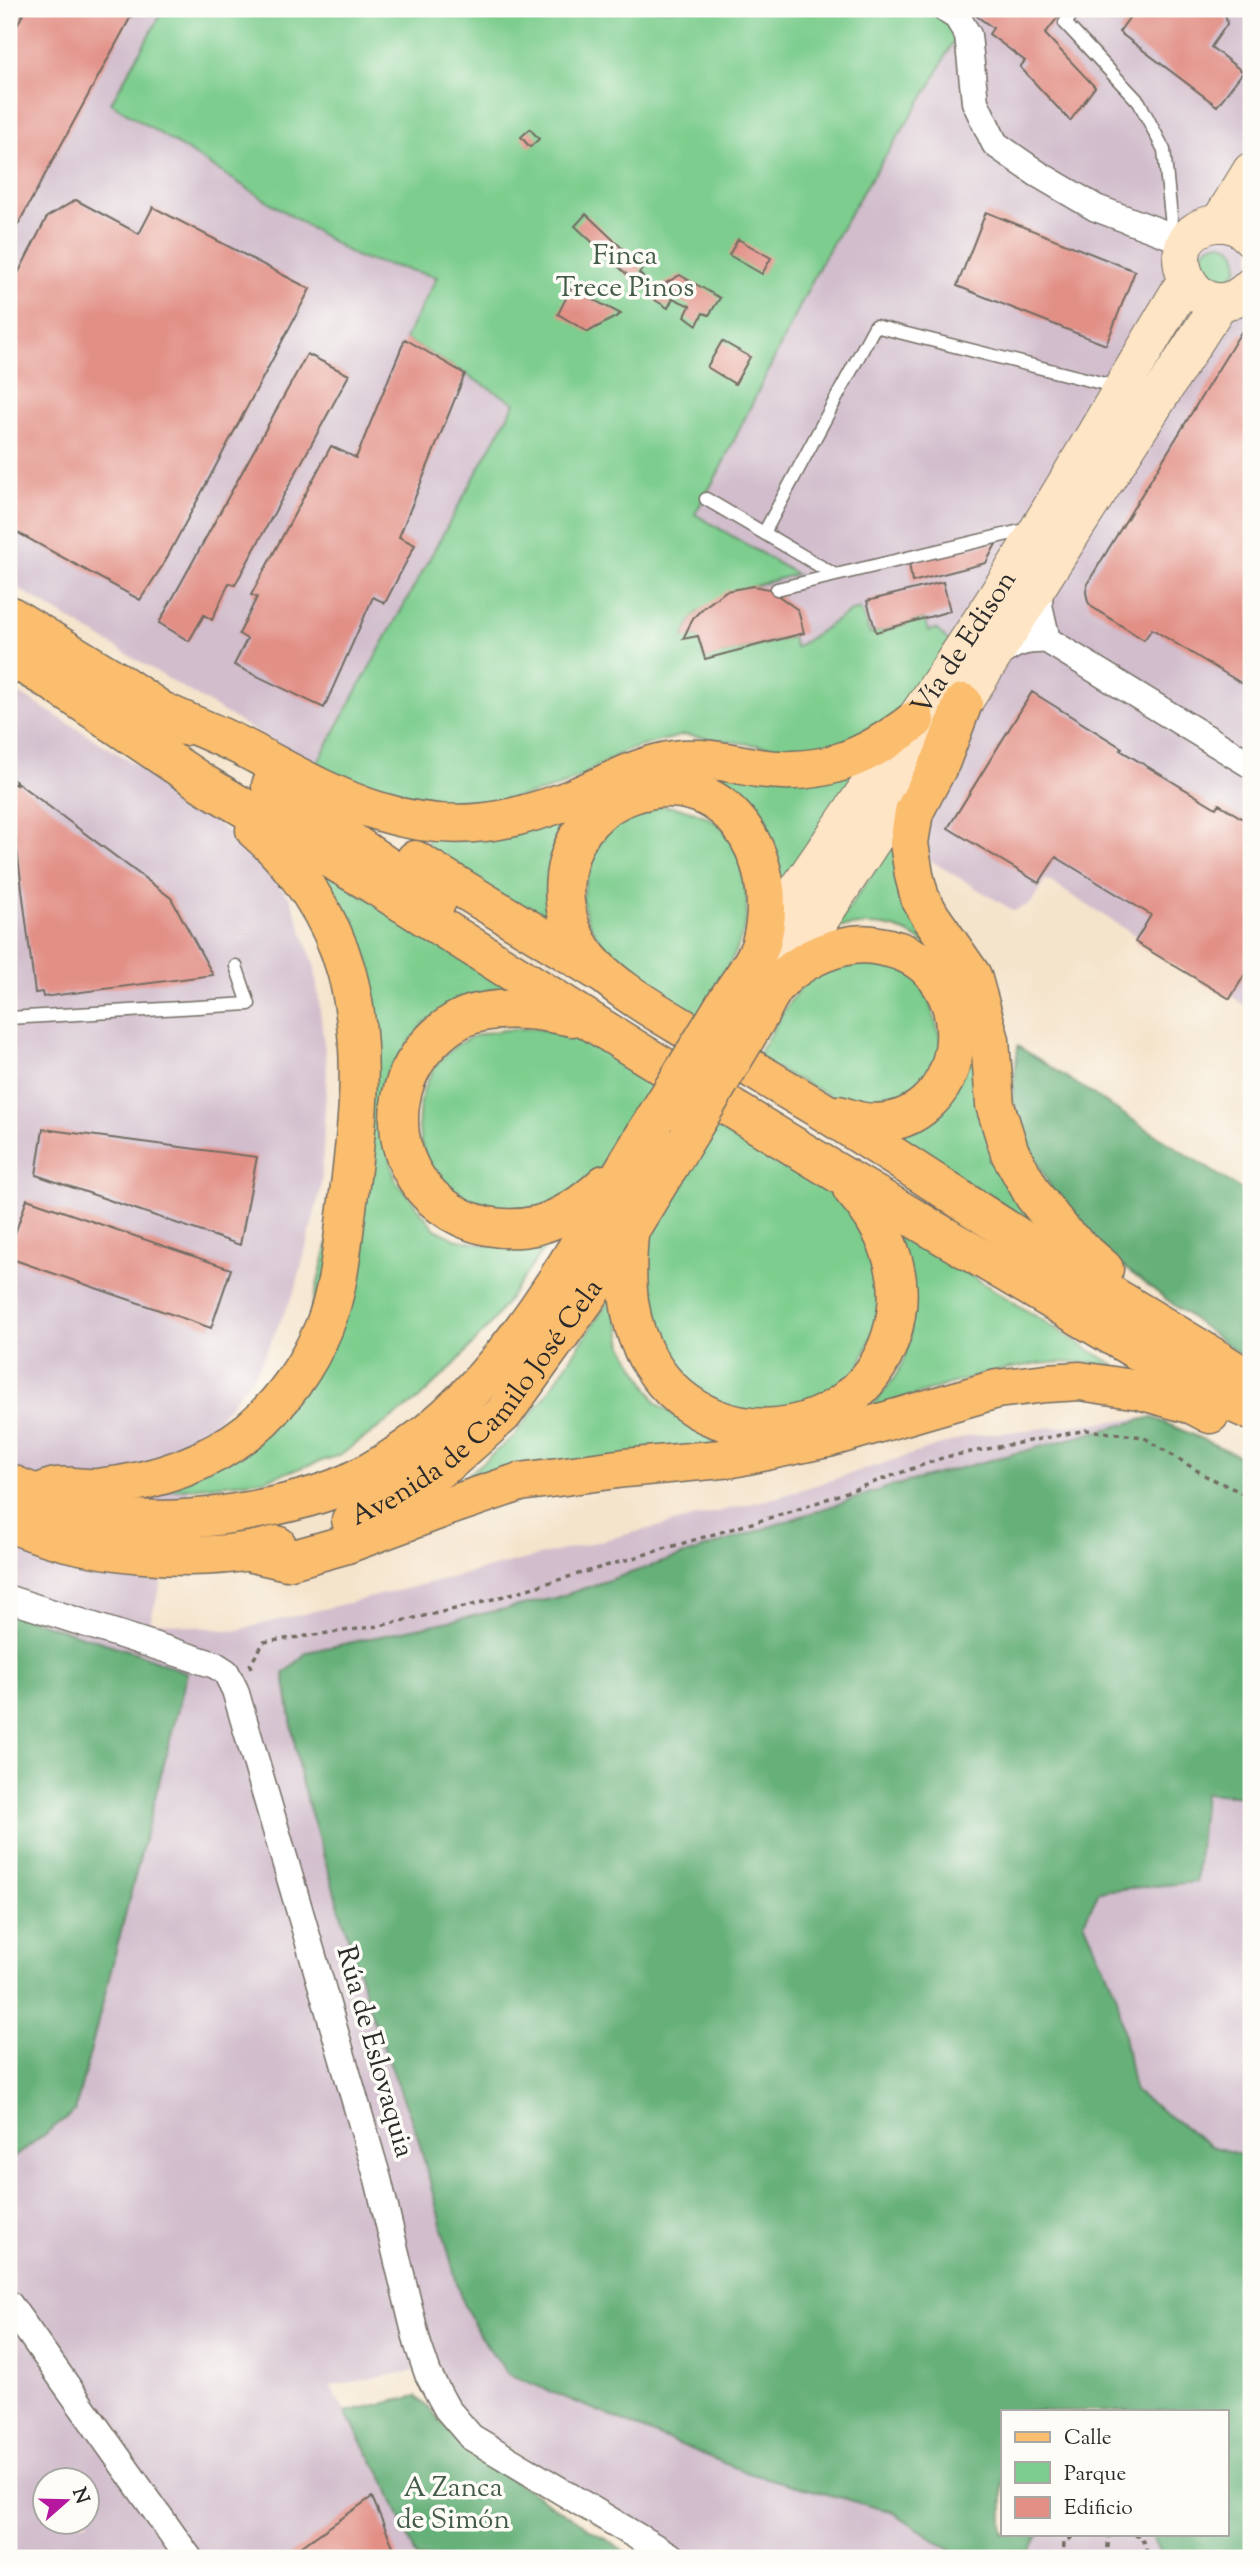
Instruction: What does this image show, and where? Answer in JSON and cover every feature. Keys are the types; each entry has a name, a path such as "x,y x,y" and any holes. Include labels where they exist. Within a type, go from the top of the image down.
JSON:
{"main road":[{"path":"1241,295 1200,295 1186,280 1182,268 1180,239 1206,226 1242,231 1251,171"},
{"name":"Vía de Edison","path":"743,1008 761,945 818,858 915,720 1015,567 1186,280"},
{"name":"Vía de Edison","path":"743,1008 779,981 1040,583 1241,295"},
{"path":"9,615 162,711 437,901"},
{"path":"9,656 437,901 1251,1401"},
{"path":"57,685 204,784 371,883 836,1172 1180,1376 1251,1411"},
{"path":"963,703 941,761 914,812 909,843 920,898 972,976 990,1040 995,1105 1010,1153 1034,1196 1065,1235 1207,1352"},
{"path":"162,711 251,751 334,796 387,814 454,825 483,824 551,807 626,774 674,760 696,759 788,771 834,765 866,754 915,720"},
{"path":"217,737 611,979 650,1008 822,1111 1063,1266 1251,1381"},
{"path":"22,1489 94,1488 148,1479 170,1473 225,1447 257,1423 293,1384 324,1326 333,1297 347,1207 358,1094 359,1054 355,1013 346,969 320,910 288,862 204,784"},
{"path":"611,979 583,952 566,913 566,861 592,817 623,797 646,789 667,786 687,789 730,812 744,828 762,862 764,875 767,901 761,945"},
{"path":"779,981 808,960 835,948 867,943 902,951 929,967 945,990 953,1011 955,1052 949,1073 934,1095 914,1111 892,1121 864,1122 822,1111"},
{"name":"Avenida de Camilo José Cela","path":"22,1489 126,1518 204,1518 277,1507 348,1483 410,1446 468,1394 500,1358 551,1287 654,1119 743,1008"},
{"name":"Avenida de Camilo José Cela","path":"9,1522 30,1532 68,1542 117,1550 182,1556 251,1553 332,1528 391,1501 447,1464 503,1414 598,1282 690,1132 743,1008"},
{"path":"586,1019 512,1009 477,1013 453,1023 434,1037 417,1058 405,1081 399,1108 399,1133 405,1158 418,1182 437,1204 462,1220 490,1227 515,1228 562,1216 589,1199 624,1167"},
{"path":"629,1231 626,1275 628,1300 637,1336 651,1364 673,1391 701,1411 729,1424 767,1429 800,1424 830,1411 858,1391 880,1366 893,1334 898,1303 897,1271 886,1237 865,1204 836,1172"},
{"path":"251,1553 287,1561 344,1545 520,1482 625,1468 733,1458 828,1438 998,1389 1046,1383 1080,1381 1139,1390 1193,1405 1251,1437"}],"street":[{"path":"946,9 957,17 968,35 975,102 995,144 1038,174 1096,208 1180,239"},
{"path":"1040,583 1039,605 1047,640"},
{"path":"989,661 1018,642 1030,639 1047,640 1251,765"},
{"name":"Rúa de Eslovaquia","path":"9,1599 215,1665 226,1672 235,1690 374,2165 418,2345 428,2374 447,2409 471,2437 673,2558"},
{"path":"9,2304 189,2558"}],"lane":[{"path":"1076,9 1065,23 1139,102 1164,150 1180,239"},
{"path":"764,533 875,326 1121,388"},
{"path":"706,499 835,575"},
{"path":"777,589 1038,527"},
{"path":"9,1018 249,1004 236,966"}],"path":[{"path":"254,1679 250,1665 264,1642 380,1626 474,1605 796,1510 945,1457 1087,1430 1143,1437 1206,1476 1251,1497"},
{"path":"1063,2558 1064,2543 1073,2536"},
{"path":"1107,2558 1109,2536"},
{"path":"1141,2536 1149,2558"}],"shaded area":[{"path":"9,9 164,9 111,103 357,257 438,277 515,403 315,767 9,583"},
{"path":"943,9 1251,9 1251,1009 1046,879 1031,903 1014,911 928,859 619,655 718,473 821,263 863,191 932,85 958,30"},
{"path":"9,687 143,769 239,840 291,899 315,968 327,1070 321,1188 296,1288 257,1371 207,1433 150,1621 234,1631 778,1497 969,1436 1152,1417 1251,1473 1251,2558 681,2558 475,2428 454,2403 436,2367 330,2386 387,2485 417,2558 9,2558"}],"green space":[{"name":"Finca Trece Pinos","path":"164,9 932,9 959,30 931,85 863,191 821,263 718,473 695,514 796,574 712,603 693,618 683,638 698,636 705,659 792,637 795,648 851,611 860,609 870,634 924,619 928,631 936,629 950,642 895,716 840,743 799,751 684,735 627,750 568,783 546,791 450,811 385,798 315,767 515,403 405,339 437,277 357,257 111,103"},
{"path":"1219,243 1232,249 1238,262 1232,275 1219,281 1206,275 1200,262 1206,249"},
{"path":"867,761 780,884 695,764"},
{"path":"655,806 693,811 725,830 739,855 744,879 746,919 739,944 696,1022 645,983 608,950 586,914 584,888 600,842 622,820"},
{"path":"570,810 555,844 550,934 424,847 432,835"},
{"path":"896,839 901,879 914,915 955,968 966,992 974,1029 979,1094 996,1154 1009,1182 1023,1203 1042,1226 1071,1253 876,1132 921,1116 940,1101 955,1082 964,1061 967,1038 959,991 948,970 933,951 915,937 894,928 865,925 835,928"},
{"path":"298,853 507,986 463,999 424,1023 390,1068 382,1119 395,1179 435,1229 455,1239 485,1245 515,1245 552,1238 489,1326 455,1364 419,1399 340,1455 264,1480 145,1493 286,1410 369,1078"},
{"path":"840,956 919,969 945,1052 912,1098 863,1112 755,1059 790,1001 807,980"},
{"path":"533,1028 581,1037 660,1079 610,1159 570,1197 554,1204 511,1210 472,1202 439,1180 430,1168 420,1136 419,1109 422,1095 433,1070 460,1043 490,1032"},
{"path":"1018,1046 1251,1196 1251,1363 1109,1256 1059,1204 1032,1152 1012,1097"},
{"path":"727,1111 817,1168 876,1239 891,1290 850,1389 770,1424 697,1397 649,1336 643,1250 687,1172"},
{"path":"896,1229 1117,1367 1085,1363 1021,1366 958,1382 865,1412 886,1390 900,1368 908,1348 910,1305"},
{"path":"614,1293 623,1346 657,1403 699,1434 733,1443 442,1496 514,1436 549,1391"},
{"path":"1152,1417 1251,1461 1251,1785 1246,1796 1204,1793 1196,1882 1099,1891 1084,1922 1117,1996 1134,2091 1211,2146 1251,2158 1251,2558 1162,2558 1152,2536 1228,2536 1228,2410 1001,2410 1001,2536 1038,2536 1027,2558 963,2558 893,2512 748,2473 508,2374 479,2335 460,2295 417,2134 373,2020 300,1777 284,1674 307,1652 555,1598 889,1487"},
{"path":"9,1613 137,1653 187,1673 75,2111 9,2161"},
{"name":"A Zanca de Simón","path":"416,2396 478,2458 635,2558 417,2558 387,2485 345,2412"}],"building":[{"path":"26,9 135,9 9,241 9,39"},
{"path":"967,9 1064,9 1045,34 1095,87 1070,121 1020,67 1025,61 989,34 993,28"},
{"path":"1117,9 1213,9 1214,14 1225,12 1227,24 1211,47 1243,72 1217,106 1119,32 1129,18"},
{"path":"530,129 539,139 530,147 521,137"},
{"path":"76,200 139,234 153,207 310,289 163,565 140,600 9,528 9,291 47,217"},
{"path":"986,212 1135,271 1106,345 957,286"},
{"path":"586,214 643,268 639,273 643,277 636,283 575,226"},
{"path":"738,239 771,258 762,274 729,255"},
{"path":"680,275 720,298 709,315 703,313 697,325 685,316 690,306 673,298 668,308 655,300 661,289 659,287"},
{"path":"571,288 621,314 588,332 558,314"},
{"path":"1241,332 1251,338 1251,689 1152,629 1144,640 1092,607 1086,592 1087,584"},
{"path":"405,339 465,374 399,537 415,545 385,603 373,597 324,708 234,665 247,639 239,634 257,597 251,595 331,446 356,458"},
{"path":"722,341 750,357 735,384 707,367"},
{"path":"307,354 349,375 235,585 229,583 212,620 204,615 189,641 159,623"},
{"path":"997,542 986,563 912,582 909,562"},
{"path":"943,582 950,611 876,632 867,601"},
{"path":"753,586 769,589 798,610 804,633 705,659 698,636 683,639 693,618 703,608 726,591"},
{"path":"1032,692 1122,748 1120,750 1216,808 1219,804 1251,824 1251,964 1230,999 1135,942 1151,915 1056,857 1039,883 948,828"},
{"path":"15,781 171,898 213,975 43,997 42,992 35,993 9,785 9,782 16,785"},
{"path":"43,1129 257,1157 240,1245 36,1175"},
{"path":"27,1199 231,1269 211,1328 9,1258"},
{"path":"372,2497 398,2558 285,2558"}]}
